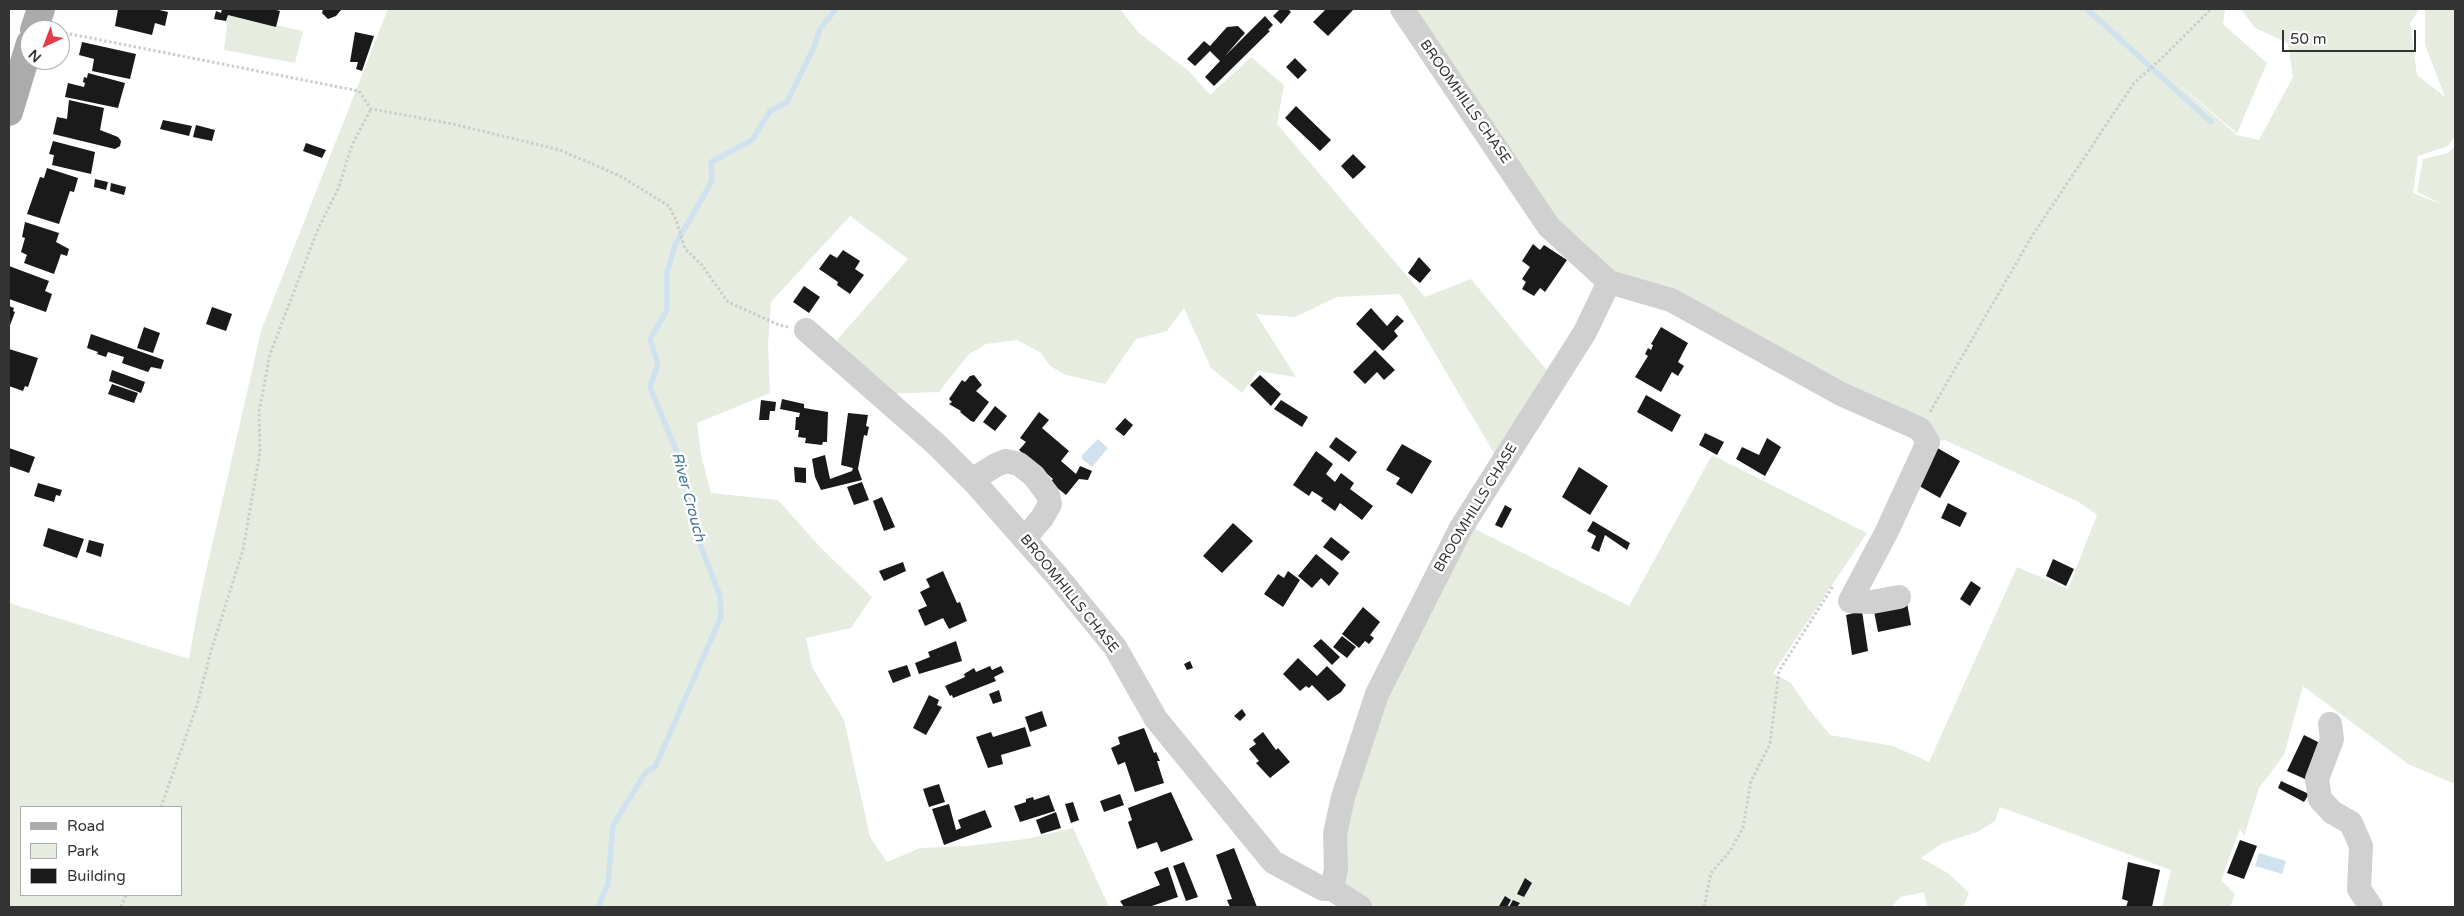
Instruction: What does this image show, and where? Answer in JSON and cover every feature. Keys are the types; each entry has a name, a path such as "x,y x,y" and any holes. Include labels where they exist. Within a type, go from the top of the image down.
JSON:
{"main road":[{"path":"9,112 22,70"}],"street":[{"name":"BROOMHILLS CHASE","path":"1402,9 1544,220 1567,245 1609,282 1671,300 1842,394 1920,429 1928,442 1905,493 1850,601 1872,602 1899,597"},
{"name":"BROOMHILLS CHASE","path":"1332,889 1336,870 1335,834 1342,797 1377,694 1461,528 1585,332 1609,282"},
{"name":"BROOMHILLS CHASE","path":"806,330 936,444 972,480 1024,539 1115,647 1156,719 1273,862 1322,889 1332,889 1360,907"},
{"path":"972,480 1006,461 1019,464 1034,476 1048,495 1050,504 1047,511 1024,539"},
{"path":"2330,724 2332,739 2316,780 2320,799 2332,812 2351,823 2361,846 2359,889 2371,907"}],"path":[{"path":"2146,74 2211,9"},
{"path":"70,34 359,91 371,109 453,124 560,150 620,176 669,206 676,220 685,249 701,264 728,302 779,325 806,330"},
{"path":"161,806 197,705 211,650 243,550 260,452 259,412 270,354 318,229 338,188 352,145 371,109"}],"green space":[{"path":"388,9 1120,9 1139,33 1190,72 1210,95 1251,57 1284,85 1277,124 1425,297 1471,279 1555,380 1501,465 1400,294 1337,297 1295,317 1256,314 1296,377 1258,371 1242,393 1211,368 1184,308 1167,331 1136,339 1105,384 1066,375 1050,366 1041,353 1017,340 986,344 968,355 939,392 878,394 837,340 908,259 850,216 771,302 768,344 770,393 697,423 701,455 711,493 778,500 822,549 872,597 851,628 806,638 812,667 844,720 870,837 887,862 920,848 967,846 1026,839 1073,828 1109,907 9,907 9,603 189,659 200,598 261,331"},
{"path":"1402,9 2225,9 2223,24 2267,63 2237,133 2170,77 2237,135 2259,140 2293,77 2288,43 2255,28 2241,9 2419,9 2410,24 2417,75 2445,97 2425,45 2425,9 2455,9 2455,141 2454,138 2448,146 2418,156 2413,193 2446,206 2417,192 2423,159 2448,153 2455,146 2455,784 2408,764 2303,686 2284,755 2259,788 2244,836 2240,829 2221,880 2235,894 2230,907 2162,907 2171,870 2000,807 1995,821 1977,832 1941,844 1921,858 1948,873 1969,893 1963,907 1927,907 1924,892 1901,897 1891,907 1360,907 1336,869 1343,797 1459,521 1629,606 1712,455 1867,533 1773,673 1791,683 1807,707 1830,735 1893,746 1929,762 2017,567 2068,589 2097,515 2079,502 1945,440 1928,442 1625,286 1560,229"},
{"path":"228,15 303,31 295,63 224,50"}],"water":[{"path":"1098,439 1108,448 1092,467 1082,459 1082,455"},
{"path":"2259,853 2286,861 2282,874 2255,866"}],"building":[{"path":"118,9 155,9 168,12 165,26 155,23 152,35 115,26"},
{"path":"222,9 273,9 280,11 276,27 228,15 226,21 214,19 216,11 221,13"},
{"path":"323,9 342,9 336,16 328,19 322,13"},
{"path":"1280,9 1288,9 1291,12 1281,24 1273,16"},
{"path":"1326,9 1354,9 1328,36 1313,22"},
{"path":"1265,16 1273,25 1268,30 1270,31 1214,86 1205,77 1220,61 1210,51 1195,66 1187,59 1204,41 1210,46 1227,27 1238,26 1245,33 1225,56"},
{"path":"355,32 374,36 362,71 356,69 358,62 350,62"},
{"path":"82,42 136,54 130,79 92,71 94,59 79,55"},
{"path":"1295,58 1307,70 1298,79 1286,67"},
{"path":"88,73 125,83 118,108 65,97 68,83 84,87 84,77 87,78"},
{"path":"69,100 104,108 100,130 118,137 121,141 120,146 115,149 53,134 57,117 67,119"},
{"path":"1296,106 1331,140 1320,151 1285,118"},
{"path":"163,120 192,126 189,136 160,129"},
{"path":"196,125 215,130 212,141 193,137"},
{"path":"53,141 95,152 91,174 52,165 54,155 49,154"},
{"path":"306,143 326,150 322,158 303,151"},
{"path":"1353,154 1366,167 1353,179 1341,166"},
{"path":"47,168 78,178 74,192 70,191 59,224 27,214 40,177 44,178"},
{"path":"95,179 108,182 106,190 94,187"},
{"path":"111,183 126,187 124,195 110,191"},
{"path":"25,222 59,233 56,242 69,249 67,256 61,254 54,274 24,263 27,255 21,252 25,238 22,237"},
{"path":"1533,244 1540,250 1544,245 1567,260 1545,292 1540,288 1534,296 1522,289 1526,282 1522,279 1530,267 1522,261"},
{"path":"843,250 860,261 855,269 864,275 850,294 837,285 838,282 819,269 830,254 837,258"},
{"path":"1419,257 1431,270 1420,283 1408,273"},
{"path":"9,266 49,281 45,291 52,294 46,312 9,299"},
{"path":"804,286 820,297 809,313 793,302"},
{"path":"9,306 14,308 13,311 15,312 9,328"},
{"path":"212,307 232,314 226,331 206,324"},
{"path":"1371,308 1387,326 1397,315 1404,321 1394,331 1398,336 1383,351 1356,324"},
{"path":"144,327 160,333 153,353 137,348"},
{"path":"1661,327 1688,343 1678,362 1684,366 1678,376 1672,372 1661,392 1635,377 1648,356 1645,354 1648,348 1651,350 1653,345 1651,344"},
{"path":"91,334 164,360 161,369 151,367 148,372 122,363 124,357 108,352 106,357 97,354 98,352 87,348"},
{"path":"9,349 38,358 28,387 25,386 23,391 9,386"},
{"path":"1375,350 1395,370 1384,380 1377,372 1365,384 1353,372"},
{"path":"112,370 145,382 141,393 109,381"},
{"path":"974,375 982,385 976,391 989,402 974,422 949,404 952,402 949,399 962,380 965,382 970,376"},
{"path":"1260,375 1281,394 1271,406 1250,385"},
{"path":"112,384 138,393 134,403 108,394"},
{"path":"1646,395 1681,415 1672,432 1637,412"},
{"path":"782,399 804,404 804,408 828,412 827,442 823,442 822,445 805,443 806,438 798,437 799,430 795,430 796,417 799,417 800,413 780,409"},
{"path":"761,400 776,402 775,411 770,411 769,420 759,420"},
{"path":"1281,400 1308,417 1302,427 1274,409"},
{"path":"995,406 1007,416 995,431 983,422"},
{"path":"1039,412 1049,420 1042,428 1069,451 1061,461 1076,474 1080,466 1092,471 1088,480 1079,479 1066,495 1050,482 1053,479 1019,450 1026,442 1020,438"},
{"path":"848,413 868,415 866,426 869,427 867,436 864,435 858,469 862,480 821,490 815,477 812,459 825,455 830,479 852,471 853,468 841,465"},
{"path":"1125,418 1133,425 1124,436 1115,429"},
{"path":"1705,433 1724,442 1717,455 1699,445"},
{"path":"1336,437 1357,452 1349,462 1329,447"},
{"path":"1767,438 1781,447 1765,476 1736,459 1742,447 1759,455"},
{"path":"1402,444 1432,461 1412,494 1396,484 1400,478 1386,470"},
{"path":"1934,446 1960,461 1940,498 1914,483"},
{"path":"9,448 35,457 29,473 9,466"},
{"path":"1316,451 1333,464 1326,474 1335,482 1341,473 1354,483 1350,489 1373,506 1362,520 1340,503 1335,511 1321,501 1323,498 1312,491 1309,496 1293,485"},
{"path":"794,467 806,468 806,483 795,482"},
{"path":"1579,467 1608,486 1590,515 1562,497"},
{"path":"862,482 869,500 854,505 847,487"},
{"path":"38,483 62,490 60,496 56,495 54,502 34,496"},
{"path":"882,497 895,527 884,531 873,501"},
{"path":"1948,503 1967,513 1960,527 1941,518"},
{"path":"1505,505 1512,509 1502,528 1495,525"},
{"path":"1593,521 1630,543 1627,550 1605,535 1599,552 1591,548 1596,536 1587,531"},
{"path":"1233,523 1253,541 1222,573 1203,556"},
{"path":"48,528 84,539 77,558 43,546"},
{"path":"1331,537 1350,552 1342,561 1323,547"},
{"path":"89,540 104,544 101,557 86,552"},
{"path":"1316,554 1339,573 1329,586 1321,578 1312,588 1298,576"},
{"path":"2053,559 2074,569 2066,586 2046,576"},
{"path":"903,562 906,571 884,581 879,571"},
{"path":"943,571 957,603 960,602 967,621 949,629 943,618 925,626 918,610 927,606 920,592 930,587 926,579"},
{"path":"1288,571 1300,580 1283,607 1264,594 1278,574 1284,578"},
{"path":"1971,581 1981,588 1970,606 1960,599"},
{"path":"1907,603 1911,625 1878,632 1874,611"},
{"path":"1363,607 1380,622 1370,635 1374,638 1369,644 1365,641 1359,648 1342,634"},
{"path":"1862,611 1868,651 1852,655 1846,615"},
{"path":"1342,636 1356,647 1347,658 1333,647"},
{"path":"1321,639 1340,657 1332,665 1313,646"},
{"path":"956,641 962,661 919,674 915,663 930,657 928,652"},
{"path":"1298,658 1317,676 1327,666 1346,685 1341,692 1328,701 1312,685 1309,688 1306,686 1300,691 1283,674"},
{"path":"1190,661 1193,668 1187,670 1184,664"},
{"path":"907,665 911,676 893,683 888,671"},
{"path":"990,666 992,670 1001,666 1004,672 994,677 996,681 953,698 952,695 950,696 945,686 965,677 964,674 974,668 976,672"},
{"path":"999,690 1002,701 993,704 989,694"},
{"path":"929,695 939,700 937,705 942,707 926,735 913,728"},
{"path":"1242,709 1246,715 1240,721 1234,716"},
{"path":"1042,711 1047,726 1030,732 1025,717"},
{"path":"1025,727 1031,746 1001,755 1003,764 988,768 976,737 991,732 993,737"},
{"path":"1144,728 1154,753 1156,752 1160,761 1157,761 1164,783 1135,792 1125,762 1118,765 1111,748 1120,744 1118,737"},
{"path":"1263,732 1276,750 1278,748 1290,762 1270,778 1256,763 1259,761 1249,749 1256,744 1253,740"},
{"path":"2304,735 2320,743 2305,779 2287,771"},
{"path":"2281,781 2309,794 2304,802 2278,788"},
{"path":"939,784 945,802 929,807 923,789"},
{"path":"1171,792 1193,840 1161,852 1157,842 1137,849 1128,822 1132,820 1128,808"},
{"path":"1120,794 1124,805 1104,812 1100,801"},
{"path":"1049,795 1055,811 1020,822 1014,806 1026,802 1026,799 1033,797 1034,800"},
{"path":"1073,802 1079,820 1071,823 1065,804"},
{"path":"949,804 956,830 961,828 958,820 985,810 992,827 944,845 932,809"},
{"path":"1056,812 1061,828 1041,834 1036,820"},
{"path":"2240,840 2257,846 2244,879 2227,873"},
{"path":"1234,848 1257,907 1230,907 1227,900 1232,899 1216,855"},
{"path":"1184,862 1198,897 1186,901 1173,866"},
{"path":"2128,862 2160,870 2152,907 2126,907 2128,901 2122,899"},
{"path":"1168,867 1178,897 1149,907 1124,907 1120,901 1160,885 1154,872"},
{"path":"1525,878 1532,883 1524,897 1517,894"},
{"path":"1505,896 1511,900 1507,907 1501,907 1499,906"},
{"path":"1513,900 1520,903 1517,907 1509,907"}],"waterway":[{"name":"River Crouch","path":"598,907 608,884 613,825 646,772 655,767 721,617 720,596 693,526 683,467 650,387 658,364 650,339 667,310 667,273 675,245 712,181 711,162 752,140 770,111 787,102 814,47 820,29 836,9"},
{"path":"2087,9 2211,122"}]}
